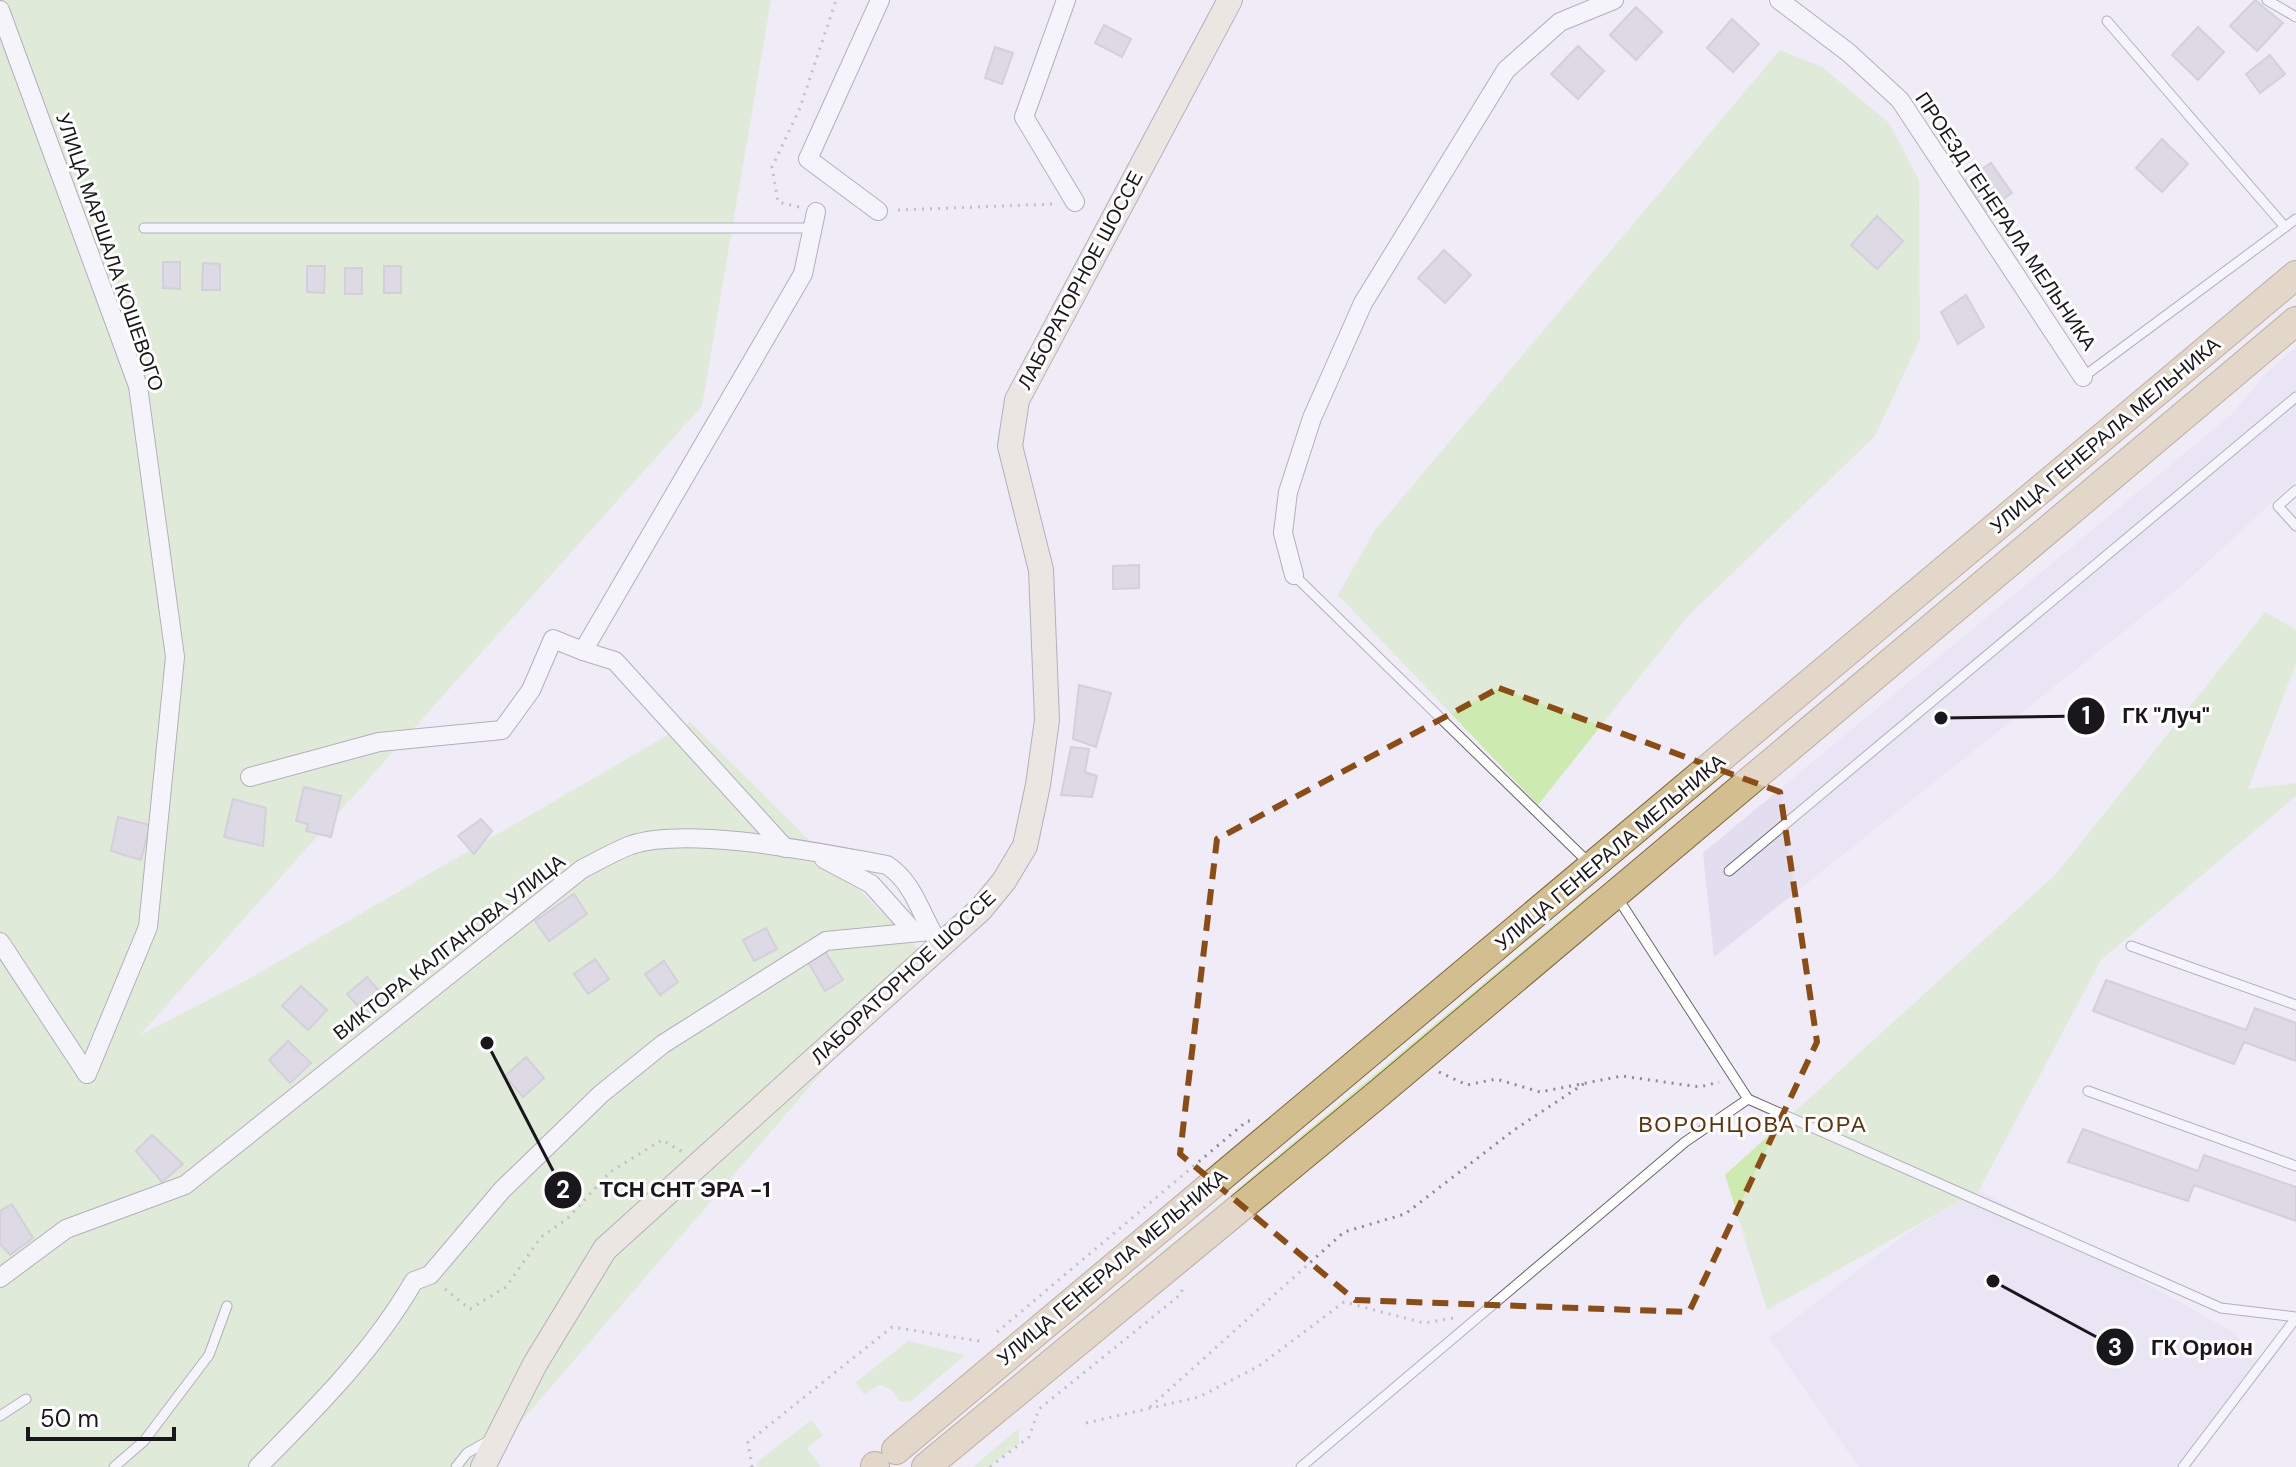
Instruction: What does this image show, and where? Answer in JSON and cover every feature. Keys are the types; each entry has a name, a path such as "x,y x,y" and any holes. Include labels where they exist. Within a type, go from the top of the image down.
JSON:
{"main road":[{"name":"ЛАБОРАТОРНОЕ ШОССЕ","path":"483,1467 535,1364 605,1249 700,1161 754,1118 928,936 981,909 1004,881 1025,846 1047,720 1046,638 1041,570 1010,446 1017,400 1230,0"},
{"name":"УЛИЦА ГЕНЕРАЛА МЕЛЬНИКА","path":"882,1461 2296,275"},
{"name":"УЛИЦА ГЕНЕРАЛА МЕЛЬНИКА","path":"922,1427 920,1449 934,1460 1260,1193 2296,321"},
{"path":"1593,867 1615,894"}],"street":[{"path":"878,211 808,159 880,0"},
{"path":"1066,0 1024,117 1075,202"},
{"path":"1294,575 1283,533 1288,492 1312,418 1363,303 1506,70 1560,22 1614,0"},
{"name":"ПРОЕЗД ГЕНЕРАЛА МЕЛЬНИКА","path":"1779,0 1849,53 1900,100 2083,377"},
{"name":"УЛИЦА МАРШАЛА КОШЕВОГО","path":"0,10 138,386 175,657 148,927 87,1074 0,942"},
{"path":"583,651 803,274 815,220"},
{"path":"250,777 379,742 502,730 531,690 553,639 615,661 785,848"},
{"name":"ВИКТОРА КАЛГАНОВА УЛИЦА","path":"0,1278 66,1229 185,1185 582,869 633,844 677,840 785,848 887,865 911,890 928,936"},
{"path":"811,852 871,884 928,936"},
{"path":"258,1467 332,1391 389,1325 414,1281 430,1275 502,1190 601,1094 663,1044 826,941 928,936"}],"lane":[{"path":"2267,0 2296,17"},
{"path":"2107,21 2285,227"},
{"path":"2083,377 2296,219"},
{"path":"144,228 815,220"},
{"path":"1729,871 2296,397"},
{"path":"2296,490 2278,506 2296,526"},
{"path":"1294,575 1593,867"},
{"path":"1615,894 1748,1099 2221,1308 2296,1317"},
{"path":"2131,946 2296,1005"},
{"path":"2088,1091 2296,1166"},
{"path":"1301,1467 1685,1142 1748,1099"},
{"path":"114,1467 144,1441 209,1355 227,1306"},
{"path":"2183,1467 2296,1317"},
{"path":"0,1416 26,1399"},
{"path":"456,1467 467,1453 500,1435"}],"path":[{"path":"815,220 778,202 772,167 800,108 836,0"},
{"path":"878,211 1001,209 1075,202"},
{"path":"1437,1071 1467,1085 1496,1079 1540,1092 1622,1076 1700,1087 1735,1078"},
{"path":"1150,1407 1344,1232 1405,1214 1514,1130 1585,1083"},
{"path":"752,1467 748,1442 892,1327 984,1343 1247,1121 1288,1120"},
{"path":"430,1275 470,1309 506,1287 541,1237 567,1219 610,1172 662,1140 700,1161"},
{"path":"990,1467 1029,1437 1039,1409 1180,1295 1186,1282"},
{"path":"1086,1423 1199,1397 1259,1366 1344,1302 1424,1323 1481,1313"}],"highlighted area":[{"path":"1499,688 1780,792 1817,1042 1689,1312 1355,1300 1180,1154 1217,839"}],"shaded area":[{"path":"2296,347 2296,480 2186,582 1714,957 1703,853 2232,414 2268,371"},
{"path":"1979,1190 2233,1332 2257,1360 2177,1467 1859,1467 1769,1338 1910,1231"}],"green space":[{"path":"0,0 771,0 702,406 139,1036 254,976 690,722 924,954 482,1467 0,1467"},
{"path":"1780,50 1822,67 1889,123 1919,180 1920,339 1875,436 1689,615 1538,805 1338,595 1375,530"},
{"path":"2265,612 2296,630 2296,663 2248,789 2296,783 2296,796 2101,960 1979,1190 1767,1310 1725,1175 2056,874"},
{"path":"1593,892 1600,899 941,1437"},
{"path":"908,1341 965,1355 910,1402 900,1401 890,1389 879,1385 864,1395 856,1382"},
{"path":"811,1420 823,1435 807,1448 821,1467 757,1467 756,1463"},
{"path":"1019,1428 1019,1443 989,1467 973,1467"}],"building":[{"path":"2255,0 2283,23 2257,51 2230,26"},
{"path":"1636,7 1662,32 1636,60 1610,35"},
{"path":"1732,19 1759,44 1733,72 1707,48"},
{"path":"1104,25 1131,39 1122,57 1095,43"},
{"path":"2198,27 2224,52 2198,80 2172,55"},
{"path":"1578,46 1604,71 1578,99 1551,74"},
{"path":"995,47 1013,53 1002,84 985,78"},
{"path":"2270,55 2285,74 2260,93 2246,74"},
{"path":"2162,139 2188,164 2162,192 2136,168"},
{"path":"1991,163 2012,193 1984,213 1963,182"},
{"path":"1877,216 1903,241 1877,269 1851,245"},
{"path":"1444,250 1471,275 1445,303 1418,278"},
{"path":"163,262 180,262 180,289 163,288"},
{"path":"203,263 220,264 220,290 202,290"},
{"path":"307,266 325,266 324,293 307,292"},
{"path":"384,266 401,266 401,293 384,293"},
{"path":"345,268 362,268 362,294 345,294"},
{"path":"1966,295 1984,327 1958,344 1941,312"},
{"path":"1139,565 1139,588 1113,589 1113,566"},
{"path":"1079,685 1111,693 1096,747 1073,739"},
{"path":"1071,747 1089,749 1085,772 1097,776 1092,797 1061,795"},
{"path":"304,787 341,796 331,837 306,831 308,824 296,821"},
{"path":"233,799 266,808 263,846 224,837"},
{"path":"118,817 150,825 141,860 111,851"},
{"path":"481,819 492,831 474,854 458,836"},
{"path":"574,894 587,914 549,941 535,921"},
{"path":"766,928 777,949 754,961 743,940"},
{"path":"825,951 843,980 825,991 808,962"},
{"path":"595,959 609,979 588,994 574,974"},
{"path":"664,961 678,982 660,995 645,974"},
{"path":"367,977 385,998 366,1015 347,994"},
{"path":"2106,980 2246,1030 2255,1008 2296,1023 2296,1061 2244,1042 2234,1064 2093,1011"},
{"path":"301,986 327,1010 308,1030 282,1006"},
{"path":"288,1041 311,1063 290,1083 269,1060"},
{"path":"526,1057 544,1078 523,1097 505,1076"},
{"path":"2083,1129 2198,1171 2204,1155 2296,1187 2296,1221 2194,1185 2188,1201 2068,1162"},
{"path":"152,1135 183,1164 162,1182 136,1151"},
{"path":"12,1204 33,1238 10,1255 0,1244 0,1211"}],"place":[{"name":"ГК \"Луч\"","path":"1941,718"},
{"name":"ТСН СНТ ЭРА -1","path":"487,1043"},
{"name":"ГК Орион","path":"1993,1281"}],"district":[{"name":"ВОРОНЦОВА ГОРА","path":"1753,1124"}]}
